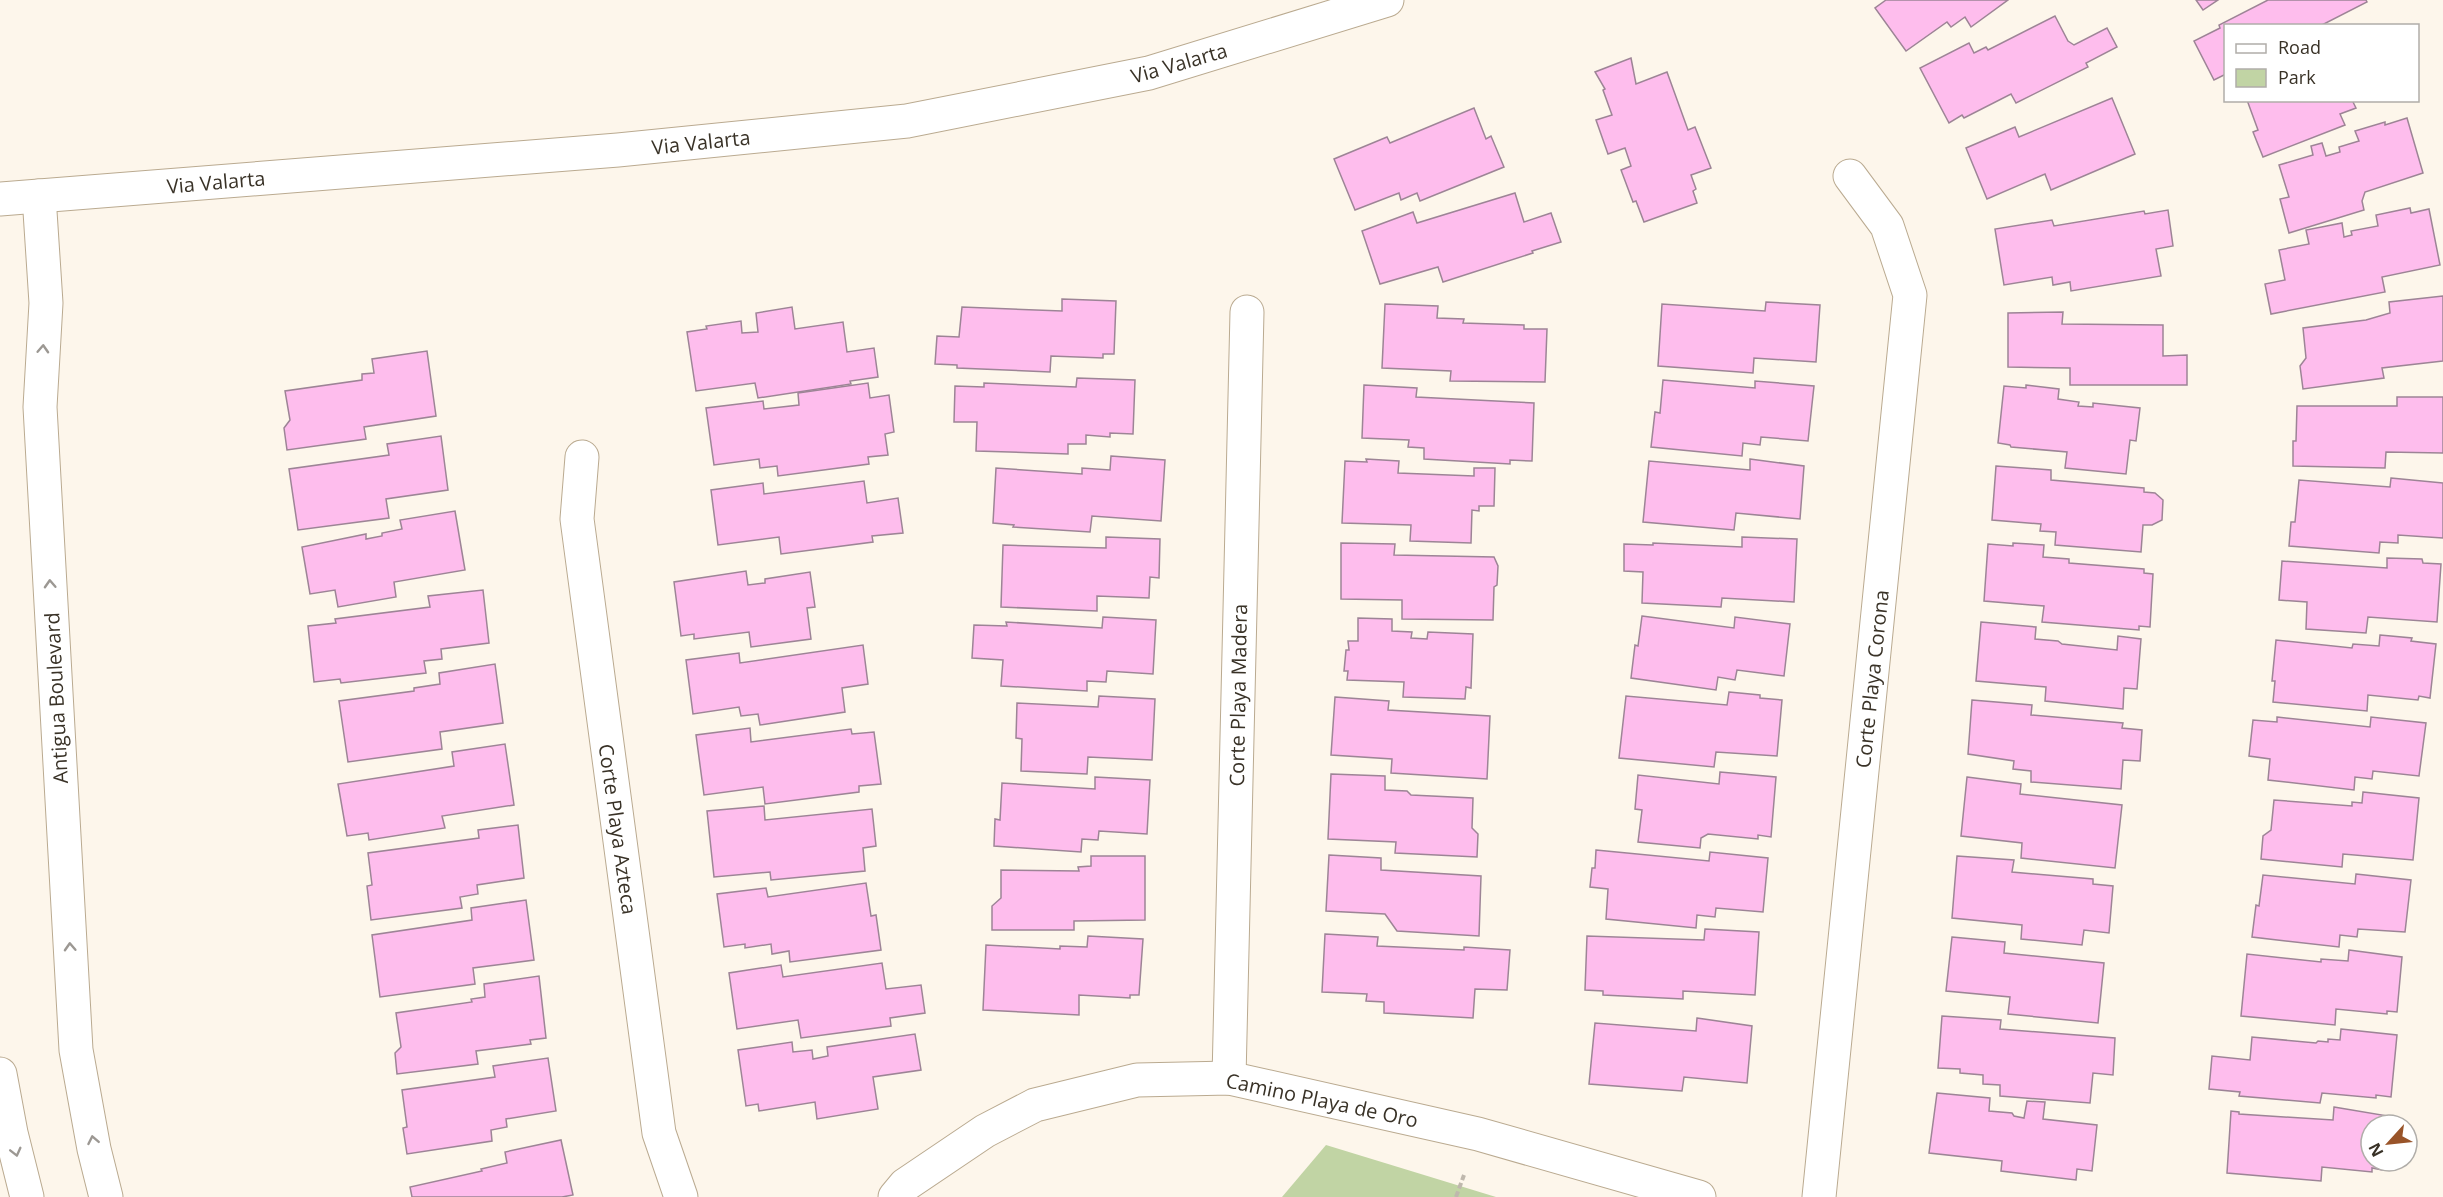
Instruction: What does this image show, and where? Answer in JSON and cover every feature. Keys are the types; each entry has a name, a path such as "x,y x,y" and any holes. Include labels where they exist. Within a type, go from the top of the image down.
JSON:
{"street":[{"name":"Via Valarta","path":"0,199 618,150 907,121 1149,73 1387,0"},
{"name":"Corte Playa Corona","path":"1820,1197 1911,295 1887,226 1850,176"},
{"name":"Antigua Boulevard","path":"39,196 46,303 40,407 76,1050 94,1149 106,1197"},
{"name":"Corte Playa Madera","path":"1229,1078 1247,312"},
{"name":"Corte Playa Azteca","path":"582,457 577,519 659,1132 681,1197"},
{"path":"0,1074 27,1197"},
{"name":"Camino Playa de Oro","path":"895,1197 905,1185 985,1131 1035,1105 1137,1080 1229,1078 1478,1134 1699,1197"}],"green space":[{"path":"1326,1145 1496,1197 1282,1197"}],"building":[{"path":"1886,0 2008,0 1971,27 1965,17 1951,27 1947,22 1906,51 1875,8"},
{"path":"2196,0 2218,0 2203,10"},
{"path":"2268,0 2366,0 2367,2 2324,24 2224,24 2224,75 2214,80 2194,41 2220,28 2219,25"},
{"path":"2055,16 2068,41 2074,45 2107,28 2117,47 2086,63 2088,67 2016,103 2011,94 1964,118 1962,115 1949,123 1920,68 1969,43 1974,53 1986,47 1988,50"},
{"path":"1631,58 1636,84 1667,72 1688,130 1695,127 1711,168 1691,175 1696,189 1693,191 1697,203 1644,222 1636,201 1633,202 1621,170 1631,166 1625,148 1608,154 1596,120 1612,115 1603,90 1605,89 1595,72"},
{"path":"2112,98 2135,154 2051,190 2045,174 1987,199 1966,148 2015,127 2019,137"},
{"path":"2248,102 2353,102 2356,108 2340,114 2345,125 2263,157 2253,132 2258,130"},
{"path":"1474,108 1486,139 1491,136 1504,167 1420,201 1417,193 1401,200 1399,193 1355,210 1334,159 1387,137 1390,143"},
{"path":"2407,118 2423,173 2365,192 2362,201 2364,210 2289,233 2280,199 2289,197 2279,165 2313,155 2311,146 2322,143 2326,156 2340,152 2339,147 2359,141 2355,131"},
{"path":"1515,193 1524,222 1551,213 1561,242 1443,282 1438,267 1380,284 1362,231 1413,212 1417,223"},
{"path":"2410,208 2411,213 2429,209 2440,265 2382,277 2385,292 2271,314 2265,284 2285,280 2279,250 2309,244 2306,230 2342,223 2344,237 2352,235 2351,231 2378,226 2376,215"},
{"path":"2168,210 2173,246 2156,249 2161,276 2071,291 2070,282 2053,285 2052,277 2004,285 1995,229 2052,220 2054,226 2144,211 2145,214"},
{"path":"2443,296 2443,361 2382,368 2384,378 2303,389 2300,366 2306,358 2303,328 2366,320 2390,313 2389,302"},
{"path":"1062,299 1116,301 1114,354 1103,354 1103,358 1051,356 1050,372 957,368 957,365 935,364 937,336 959,337 962,307 1062,311"},
{"path":"1766,302 1820,305 1816,362 1754,358 1753,373 1658,366 1662,304 1765,311"},
{"path":"1385,304 1438,306 1437,318 1464,319 1463,323 1524,325 1524,329 1547,329 1545,382 1450,381 1451,371 1382,368"},
{"path":"792,307 795,329 843,322 847,352 874,348 878,377 850,381 851,384 758,398 755,383 696,391 687,332 707,329 706,326 741,321 742,333 758,332 756,313"},
{"path":"2063,312 2062,324 2163,325 2163,356 2187,355 2187,385 2070,385 2070,368 2008,367 2008,313"},
{"path":"427,351 436,416 364,427 366,439 287,450 284,428 290,420 285,391 362,380 362,374 374,373 372,359"},
{"path":"1077,378 1135,380 1133,434 1110,433 1110,437 1086,435 1086,444 1068,444 1068,454 976,451 977,422 954,422 955,386 984,387 984,383 1076,387"},
{"path":"1663,380 1755,388 1755,381 1814,386 1808,441 1761,437 1760,445 1743,443 1742,456 1651,447 1655,412 1660,413"},
{"path":"868,383 870,398 889,395 894,432 885,434 888,455 868,457 869,464 778,476 777,466 760,468 759,459 714,465 706,408 763,401 764,409 799,405 798,393"},
{"path":"1364,385 1417,388 1416,397 1534,403 1532,461 1510,460 1510,464 1424,459 1424,448 1408,447 1409,440 1362,438"},
{"path":"2026,385 2059,389 2058,399 2079,402 2078,406 2093,407 2093,403 2140,408 2136,441 2130,440 2126,474 2065,468 2067,452 2011,447 1998,443 2004,386 2026,388"},
{"path":"2397,397 2443,397 2443,453 2386,452 2385,468 2293,466 2297,406 2397,406"},
{"path":"441,436 448,490 386,499 389,518 298,530 289,469 389,455 387,444"},
{"path":"1111,456 1165,460 1161,521 1092,516 1090,532 1013,527 1014,525 993,523 996,468 1082,474 1082,468 1110,470"},
{"path":"1366,459 1399,461 1398,473 1474,476 1474,468 1495,468 1494,506 1479,506 1479,511 1472,510 1471,543 1410,541 1411,525 1342,523 1345,461 1367,462"},
{"path":"1750,459 1804,466 1800,519 1736,513 1734,530 1643,522 1649,461 1750,470"},
{"path":"1996,466 2051,470 2051,480 2144,488 2144,492 2155,493 2163,500 2162,520 2152,525 2143,525 2141,552 2055,545 2056,532 2040,531 2041,524 1992,520"},
{"path":"2391,478 2443,483 2443,538 2398,535 2398,543 2380,542 2379,553 2289,546 2291,522 2295,522 2299,480 2390,487"},
{"path":"864,481 867,503 898,498 903,533 872,536 873,542 781,554 779,537 718,545 711,490 763,483 764,494"},
{"path":"455,511 465,570 394,582 396,597 338,607 335,590 310,594 302,547 366,534 366,539 382,536 382,533 402,529 400,520"},
{"path":"1106,537 1160,539 1159,578 1150,577 1149,598 1097,596 1097,611 1001,607 1003,545 1106,548"},
{"path":"1742,537 1797,539 1794,602 1722,598 1721,607 1642,603 1643,572 1624,571 1624,544 1742,547"},
{"path":"1341,543 1395,544 1394,555 1494,557 1498,566 1497,585 1494,587 1493,620 1402,619 1402,600 1341,599"},
{"path":"2013,543 2044,545 2043,557 2069,559 2069,563 2144,569 2144,573 2153,574 2150,627 2139,626 2139,630 2042,622 2044,606 1984,601 1988,544 2013,546"},
{"path":"2387,558 2422,559 2423,563 2441,564 2437,622 2368,617 2366,633 2306,629 2307,602 2279,600 2282,561 2387,568"},
{"path":"746,571 748,585 765,583 765,579 810,572 815,607 807,608 811,639 751,647 749,632 694,639 694,634 681,636 674,582"},
{"path":"483,590 489,643 441,649 442,659 424,661 426,673 341,683 340,679 314,682 308,626 336,623 335,619 430,607 428,596"},
{"path":"1642,616 1734,628 1735,617 1790,624 1784,676 1737,670 1735,680 1718,677 1716,690 1631,678 1635,645 1638,646"},
{"path":"1103,617 1156,620 1153,674 1107,671 1106,682 1087,681 1087,691 1001,686 1003,660 972,658 974,625 1007,626 1006,622 1102,628"},
{"path":"1358,618 1392,619 1392,631 1412,632 1411,638 1427,639 1428,632 1473,634 1471,688 1466,687 1465,699 1403,697 1404,682 1347,680 1348,671 1344,671 1346,650 1349,650 1348,641 1358,641"},
{"path":"1981,622 2036,627 2035,639 2117,650 2118,636 2141,639 2137,689 2124,688 2123,709 2045,701 2046,687 1976,681"},
{"path":"2380,635 2412,638 2411,641 2436,644 2430,698 2419,696 2418,700 2368,695 2367,711 2273,702 2275,681 2272,681 2276,640 2352,648 2353,644 2379,646"},
{"path":"863,645 868,684 842,688 845,712 760,725 758,714 741,716 739,707 693,714 686,660 739,653 740,663"},
{"path":"495,664 503,723 440,732 442,749 348,762 339,701 414,691 414,688 440,684 439,673"},
{"path":"1729,692 1782,700 1777,756 1716,752 1714,767 1619,758 1626,696 1727,705"},
{"path":"1099,696 1155,699 1152,760 1088,757 1087,774 1021,771 1022,739 1016,738 1017,703 1098,707"},
{"path":"1335,697 1389,701 1388,710 1490,716 1487,779 1391,773 1392,759 1331,755"},
{"path":"1972,700 2032,705 2031,715 2123,723 2122,728 2142,730 2140,761 2123,760 2121,789 2031,782 2031,771 2013,769 2014,761 1968,754"},
{"path":"2277,717 2370,727 2371,717 2426,723 2419,776 2373,771 2372,779 2355,777 2354,790 2268,780 2270,759 2249,756 2253,720 2277,722"},
{"path":"750,728 751,742 851,729 852,734 874,732 881,784 859,786 859,792 765,804 763,787 704,795 696,735"},
{"path":"505,744 514,805 442,816 445,828 369,840 368,833 347,836 338,784 454,766 452,752"},
{"path":"1720,772 1776,777 1771,837 1758,835 1758,839 1708,834 1701,838 1700,848 1638,842 1642,810 1635,809 1638,775 1719,784"},
{"path":"1331,774 1385,776 1385,790 1407,791 1411,795 1473,798 1472,828 1478,834 1477,857 1395,853 1396,842 1328,839"},
{"path":"1095,777 1150,780 1147,834 1099,831 1098,840 1082,839 1081,852 994,846 995,819 1000,820 1002,783 1095,789"},
{"path":"1967,777 2021,784 2020,794 2122,805 2115,868 2021,858 2022,843 1961,836"},
{"path":"2363,792 2419,798 2413,860 2343,854 2342,867 2261,859 2263,836 2271,830 2274,800 2352,806 2352,802 2362,803"},
{"path":"764,806 765,820 872,809 876,846 863,848 865,871 771,880 770,872 714,877 707,811"},
{"path":"518,825 524,878 477,885 478,894 460,897 462,908 371,920 367,886 372,885 368,853 479,838 478,830"},
{"path":"1596,850 1709,861 1710,852 1768,858 1763,912 1716,908 1715,917 1697,915 1696,928 1606,919 1608,889 1590,887 1592,868 1595,868"},
{"path":"1329,855 1381,858 1381,870 1481,876 1479,936 1397,931 1385,914 1326,911"},
{"path":"1091,856 1145,856 1145,920 1074,921 1074,930 992,930 992,906 1001,898 1001,870 1079,871 1078,867 1091,866"},
{"path":"1957,856 2014,860 2012,872 2093,879 2093,884 2113,886 2109,933 2084,930 2082,945 2021,939 2022,925 1952,918"},
{"path":"2356,874 2411,880 2405,932 2358,929 2357,937 2340,935 2339,947 2252,937 2263,875 2355,884"},
{"path":"866,883 871,916 876,915 881,950 790,962 789,951 772,954 771,944 745,948 745,944 724,947 717,894 766,888 768,897"},
{"path":"526,900 534,960 473,968 475,984 380,997 372,935 472,920 471,908"},
{"path":"1705,929 1759,932 1755,995 1683,991 1683,999 1603,995 1603,991 1585,990 1587,936 1704,940"},
{"path":"1325,934 1378,937 1377,946 1510,950 1507,990 1475,989 1473,1018 1384,1013 1384,1002 1366,1001 1367,994 1322,992"},
{"path":"1088,936 1143,939 1139,995 1130,995 1130,998 1079,995 1079,1015 983,1010 986,945 1060,949 1060,946 1087,947"},
{"path":"1952,937 2005,942 2004,953 2104,963 2098,1023 2008,1014 2010,997 1946,991"},
{"path":"2349,950 2402,957 2397,1012 2387,1011 2387,1014 2336,1009 2335,1025 2241,1016 2247,954 2321,962 2321,959 2348,961"},
{"path":"882,963 886,989 921,985 925,1013 890,1018 891,1026 801,1038 798,1020 737,1029 729,973 781,965 783,977"},
{"path":"539,976 546,1038 530,1040 531,1044 476,1051 478,1064 397,1074 395,1053 401,1047 396,1013 472,1002 471,999 485,997 484,984"},
{"path":"1942,1016 2001,1020 2000,1029 2115,1038 2113,1075 2093,1073 2090,1103 2000,1096 2000,1085 1983,1084 1983,1075 1960,1073 1960,1069 1938,1068"},
{"path":"1697,1018 1752,1026 1747,1083 1684,1077 1682,1091 1589,1084 1595,1023 1696,1031"},
{"path":"2341,1029 2397,1035 2391,1097 2376,1095 2376,1098 2322,1093 2320,1103 2239,1096 2240,1092 2209,1089 2212,1056 2250,1060 2252,1037 2328,1042 2328,1039 2340,1040"},
{"path":"915,1034 921,1070 873,1077 878,1109 817,1119 815,1102 759,1111 758,1104 746,1106 738,1050 792,1042 793,1052 812,1050 813,1059 828,1056 827,1047"},
{"path":"548,1058 556,1111 506,1119 507,1127 491,1130 492,1141 407,1154 403,1128 407,1127 402,1090 495,1077 493,1066"},
{"path":"1937,1093 1990,1098 1989,1111 2012,1113 2014,1116 2024,1118 2027,1101 2045,1102 2043,1119 2097,1125 2092,1171 2077,1169 2076,1180 2001,1171 2002,1161 1929,1153"},
{"path":"2334,1107 2370,1113 2359,1113 2359,1171 2322,1167 2321,1181 2227,1173 2231,1111 2239,1112 2239,1114 2333,1120"},
{"path":"561,1140 573,1195 562,1197 412,1197 410,1187 482,1171 481,1169 507,1163 505,1152"}]}
